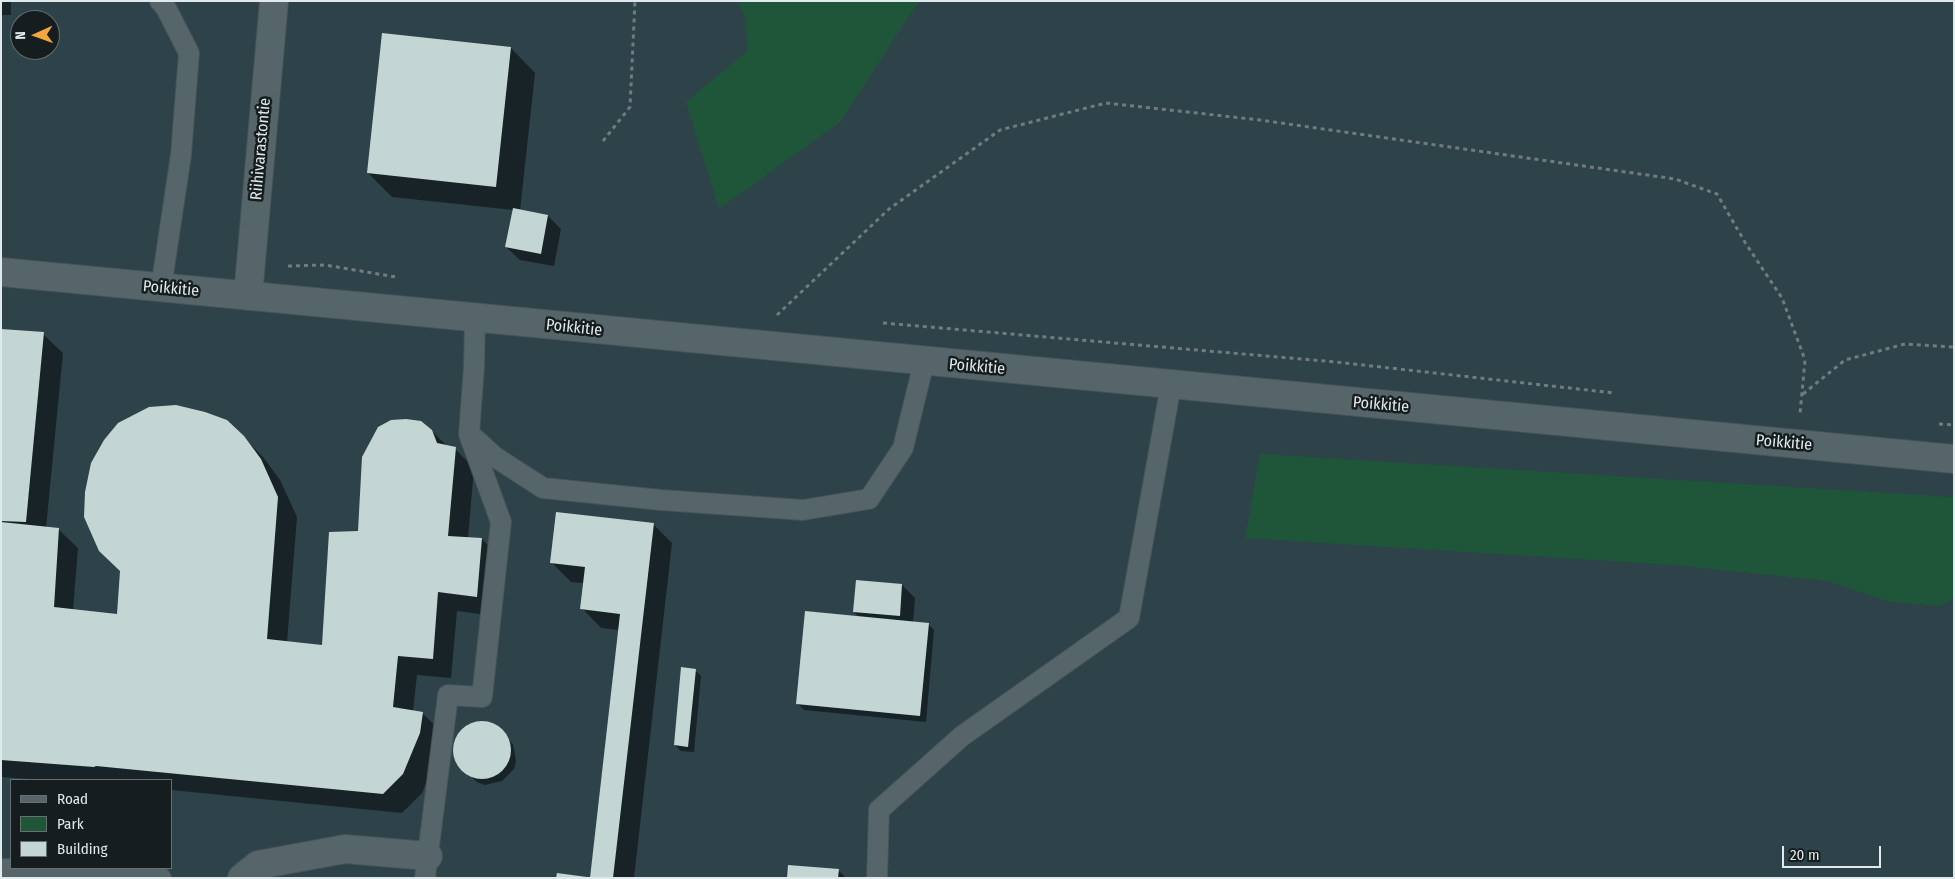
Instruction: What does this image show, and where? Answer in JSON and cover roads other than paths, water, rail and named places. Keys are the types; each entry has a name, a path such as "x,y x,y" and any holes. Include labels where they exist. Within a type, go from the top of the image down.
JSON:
{"street":[{"name":"Riihivarastontie","path":"248,296 274,1"},
{"name":"Poikkitie","path":"1,272 1171,386 1954,459"},
{"path":"242,878 258,865 345,849 426,867"}],"lane":[{"path":"160,1 166,8 189,53 181,156 160,288"},
{"path":"426,867 448,695 482,697 501,522 469,434 474,367 475,318"},
{"path":"469,434 495,457 543,488 661,500 803,510 869,499 903,448 924,362"},
{"path":"877,878 879,810 962,736 1129,618 1171,386"},
{"path":"1,869 128,870 161,878"}]}
